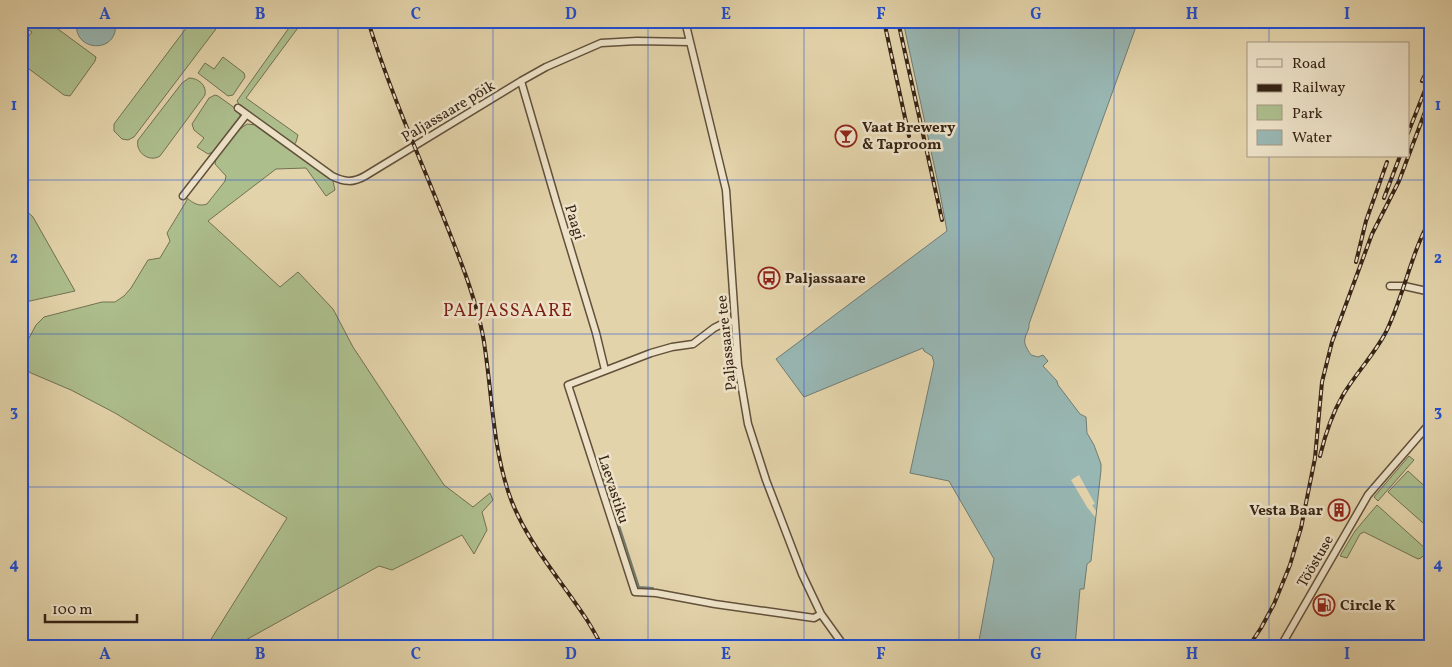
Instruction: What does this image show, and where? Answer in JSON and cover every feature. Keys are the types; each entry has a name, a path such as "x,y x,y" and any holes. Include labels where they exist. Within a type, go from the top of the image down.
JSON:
{"street":[{"name":"Paljassaare tee","path":"685,21 726,190 738,365 748,424 766,480 802,574 821,614 844,646"},
{"name":"Paljassaare põik","path":"238,108 332,176 346,182 351,182 546,67 601,43 690,42"},
{"name":"Paagi","path":"521,81 606,370"},
{"path":"184,196 246,115"},
{"path":"1390,286 1404,286 1431,292"},
{"name":"Laevastiku","path":"734,321 726,322 714,328 694,344 672,347 651,353 568,385 635,592 656,593 715,604 814,618 821,614"},
{"name":"Tööstuse","path":"1281,646 1368,495 1431,422"}],"green space":[{"path":"21,21 47,21 96,57 70,96 64,95 21,63 21,46 32,32 23,26 21,27"},
{"path":"193,21 222,21 134,137 128,140 122,139 114,131 114,124"},
{"path":"287,21 303,21 246,98 298,135 294,145 240,106 237,101 291,25"},
{"path":"223,57 244,73 245,77 233,95 228,96 198,73 205,63 214,69"},
{"path":"189,78 196,79 203,85 205,95 160,156 156,158 147,157 139,149 138,140 182,83"},
{"path":"215,95 239,111 240,116 213,152 208,154 197,147 204,138 194,130 192,124 209,98"},
{"path":"247,124 256,125 333,181 335,190 326,196 306,168 276,169 208,221 280,287 298,272 333,309 353,347 444,485 473,507 490,493 493,500 482,512 487,530 474,554 462,535 392,570 379,566 235,646 208,646 287,518 115,413 71,390 31,373 21,366 21,353 36,325 44,317 102,302 115,302 124,296 148,260 160,258 170,241 167,233 187,198 196,204 207,204 225,181 226,176 215,164 216,159 237,131"},
{"path":"21,206 33,217 75,291 21,303"},
{"path":"1409,456 1414,460 1378,501 1374,497"},
{"path":"1408,471 1431,492 1431,530 1388,492"},
{"path":"1377,505 1426,549 1426,553 1421,558 1418,559 1364,532 1360,534 1347,558 1340,556 1355,531"}],"water":[{"path":"77,21 115,21 115,32 111,40 104,44 96,46 88,44 81,39 77,32"},
{"path":"903,21 1138,21 1029,324 1025,341 1031,355 1038,357 1043,355 1048,361 1043,366 1057,381 1080,414 1086,417 1087,433 1101,464 1091,561 1087,564 1084,589 1080,589 1075,646 978,646 994,559 949,481 910,473 934,363 932,356 924,351 923,348 804,397 776,359 947,231"}],"pier":[{"path":"1079,475 1095,504 1092,505 1096,511 1095,517 1071,480"}],"waterway":[{"path":"602,473 639,587 653,588"}],"railway":[{"path":"368,21 390,85 454,244 475,303 484,340 499,456 508,491 523,526 587,620 602,646"},
{"path":"884,21 909,136"},
{"path":"898,21 942,220"},
{"path":"1422,81 1431,63"},
{"path":"1410,128 1431,75"},
{"path":"1410,152 1431,96"},
{"path":"1384,198 1399,158"},
{"path":"1249,646 1274,604 1290,565 1301,528 1315,458 1322,382 1332,342 1372,234 1399,181 1408,158"},
{"path":"1356,262 1366,221 1387,162"},
{"path":"1320,456 1329,425 1339,402 1386,332 1398,304 1418,245 1431,218"}],"place":[{"name":"Vaat Brewery & Taproom","path":"846,136"},
{"name":"Paljassaare","path":"769,278"},
{"name":"Vesta Baar","path":"1339,510"},
{"name":"Circle K","path":"1324,605"}],"district":[{"name":"PALJASSAARE","path":"508,310"}]}
